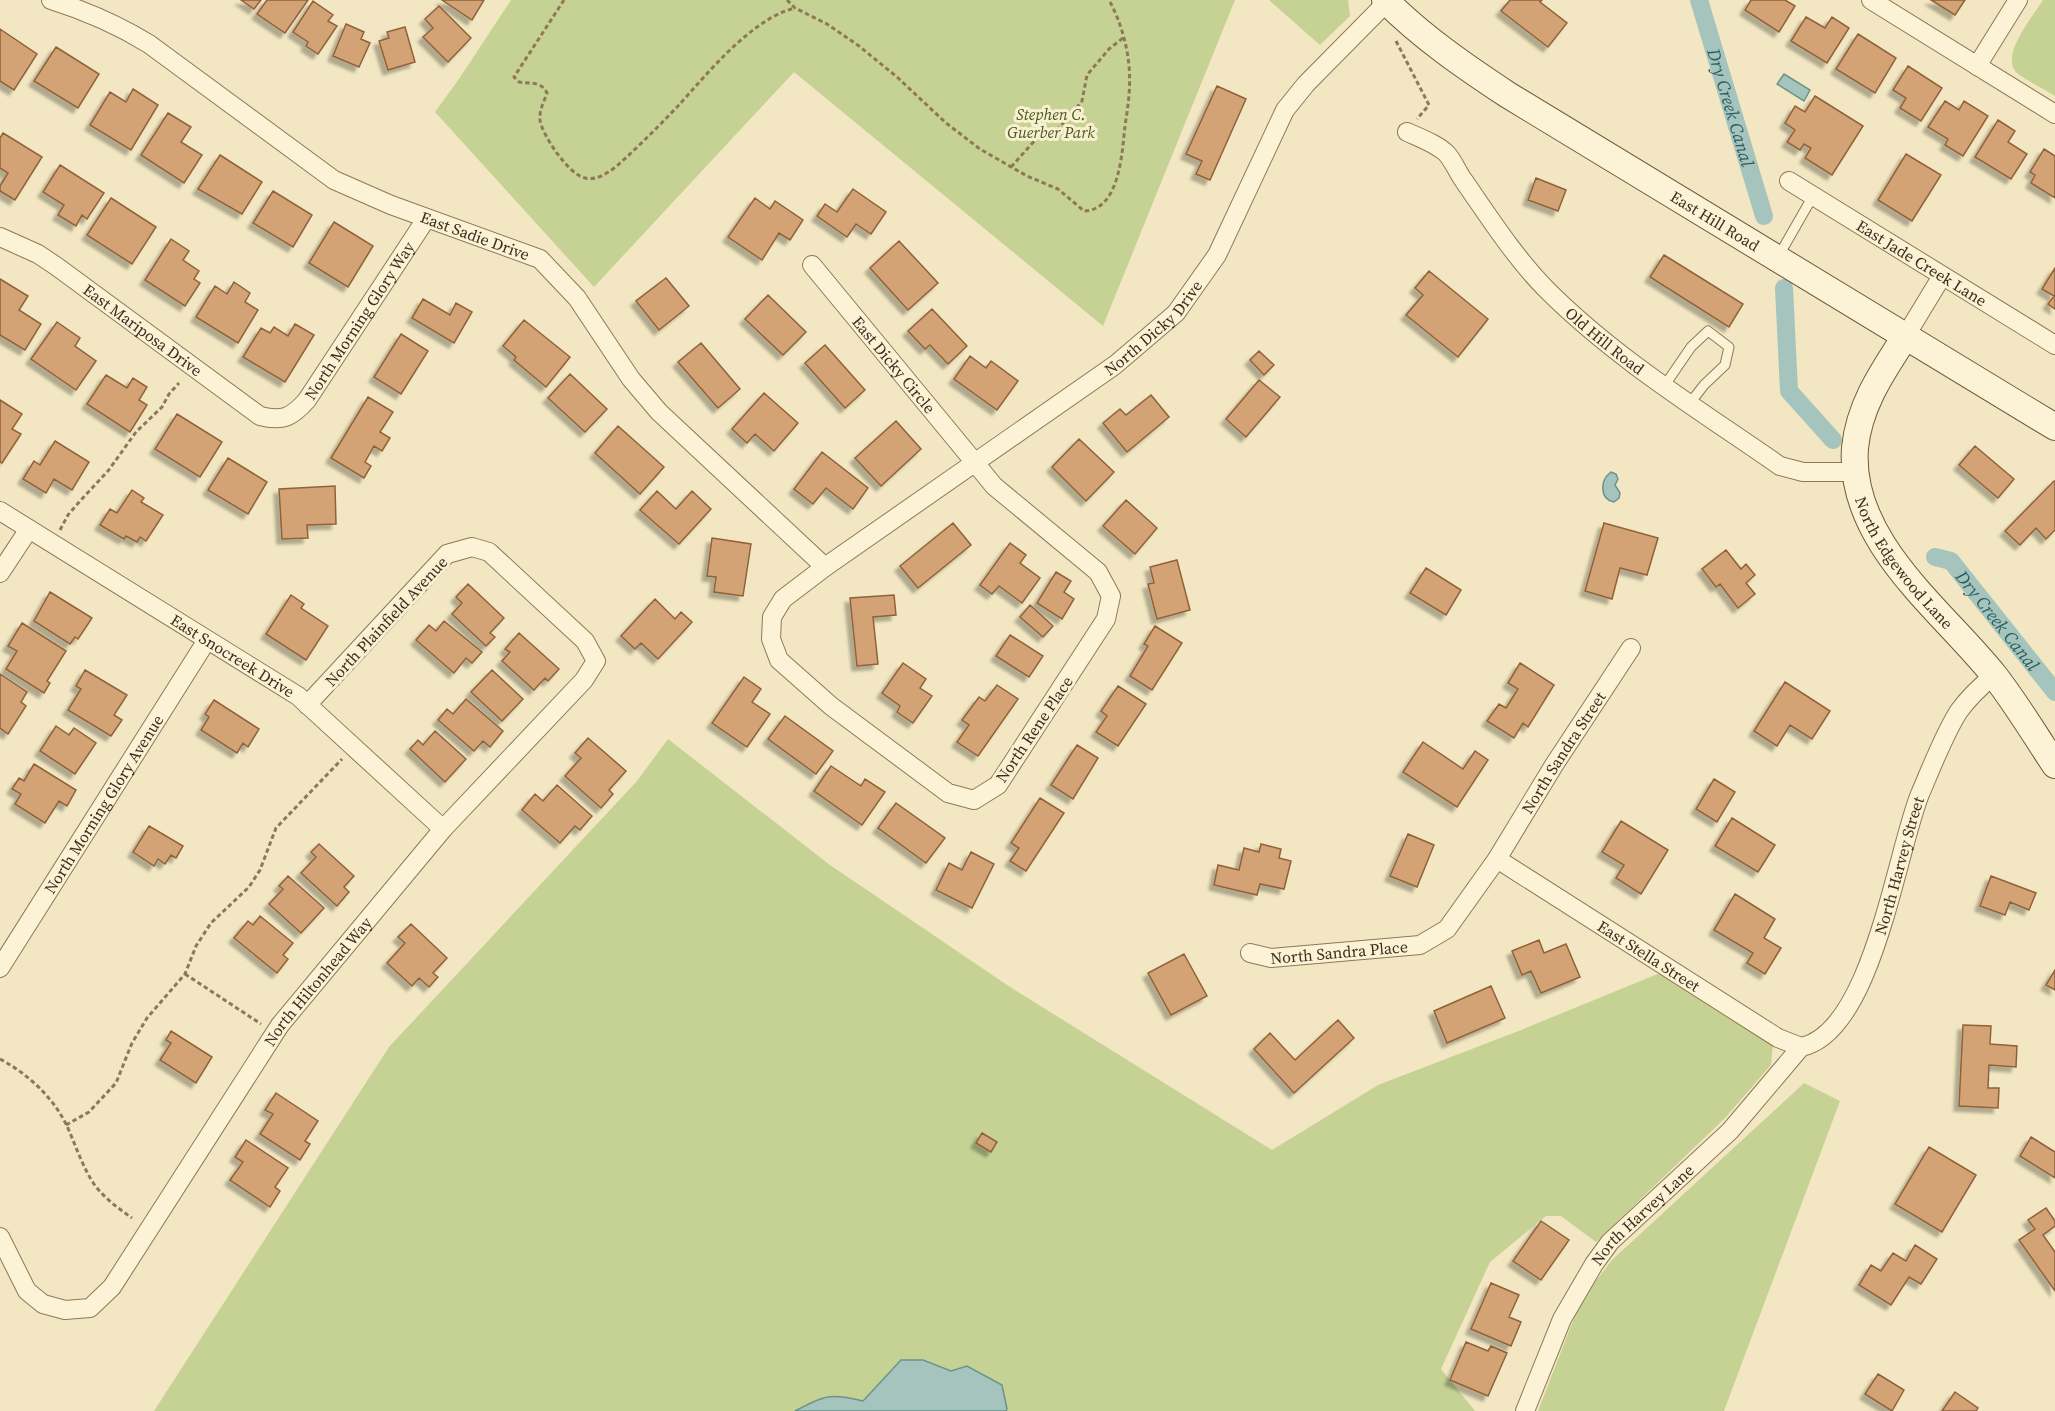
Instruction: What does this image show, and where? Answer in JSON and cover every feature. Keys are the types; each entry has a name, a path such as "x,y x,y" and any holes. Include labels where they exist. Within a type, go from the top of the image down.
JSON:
{"street":[{"name":"East Sadie Drive","path":"51,0 103,18 131,33 333,180 364,195 426,219 540,259 577,298 631,379 659,412 825,567"},
{"path":"1871,0 2055,114"},
{"path":"1977,66 2018,0"},
{"name":"East Hill Road","path":"1386,1 1425,37 1465,67 2055,427"},
{"name":"North Dicky Drive","path":"825,567 1115,365 1176,313 1216,255 1285,110 1306,84 1386,1"},
{"name":"Old Hill Road","path":"1407,132 1447,154 1504,237 1546,289 1584,324 1630,361 1780,466 1803,472 1855,472"},
{"name":"East Jade Creek Lane","path":"1789,181 2055,345"},
{"name":"North Morning Glory Way","path":"285,418 298,410 307,400 426,219"},
{"name":"East Mariposa Drive","path":"0,237 38,254 56,266 260,416 272,419 285,418"},
{"name":"East Dicky Circle","path":"812,265 976,464"},
{"path":"1905,336 1942,276"},
{"name":"North Edgewood Lane","path":"1905,336 1862,411 1855,448 1855,472 1861,501 1870,523 1894,562 1994,675 2055,765"},
{"name":"North Rene Place","path":"825,567 783,599 772,618 771,639 779,660 831,706 948,793 974,800 998,785 1106,619 1111,596 1098,572 994,486 976,464"},
{"name":"East Snocreek Drive","path":"0,512 298,696 443,829"},
{"path":"0,573 29,530"},
{"name":"North Plainfield Avenue","path":"307,705 447,554 472,547 489,552 585,641 596,661"},
{"name":"North Morning Glory Avenue","path":"0,968 207,640"},
{"name":"North Sandra Street","path":"1497,859 1554,765 1631,648"},
{"name":"North Hiltonhead Way","path":"0,1237 27,1291 43,1304 64,1311 90,1308 112,1287 280,1025 443,829 584,680 596,661"},
{"name":"North Harvey Street","path":"1802,1047 1814,1045 1829,1034 1853,999 1882,927 1919,797 1958,712 1973,694 1994,675"},
{"name":"North Sandra Place","path":"1250,953 1271,958 1420,945 1447,929 1497,859"},
{"name":"East Stella Street","path":"1497,859 1778,1038 1802,1047"},
{"name":"North Harvey Lane","path":"1525,1411 1562,1319 1594,1264 1610,1242 1730,1131 1802,1047"}],"lane":[{"path":"1777,259 1813,196"},
{"path":"1665,385 1691,347 1708,332 1729,347 1725,365 1704,385 1690,403"}],"path":[{"path":"564,0 514,77 519,82 536,83 545,89 547,93 540,116 546,135 572,170 583,178 604,175 618,165 739,42 774,17 795,8"},
{"path":"787,0 795,8 815,17 842,34 890,71 946,123 980,149 1011,167 1058,189 1084,211 1093,210 1107,198 1113,187 1121,165 1130,93 1129,66 1123,38 1109,0"},
{"path":"1011,167 1037,138 1056,131 1078,106 1082,100 1087,75 1109,49 1123,38"},
{"path":"1395,39 1429,105 1407,132"},
{"path":"58,534 68,515 108,471 136,432 162,407 179,383"},
{"path":"66,1125 89,1112 116,1083 132,1043 147,1018 184,974 196,946 211,923 234,904 254,878 276,828 348,753"},
{"path":"184,974 265,1026"},
{"path":"0,1059 17,1068 40,1089 66,1125 81,1162 95,1186 112,1204 132,1218"}],"green space":[{"name":"Stephen C. Guerber Park","path":"511,0 1235,0 1103,326 794,72 594,287 435,112"},
{"path":"1269,0 1348,0 1350,16 1320,45"},
{"path":"2043,0 2055,0 2055,96 2018,74 2012,63 2012,55 2020,35"},
{"path":"668,739 830,865 1010,987 1272,1150 1378,1085 1660,973 1773,1044 1771,1065 1725,1118 1596,1242 1561,1216 1546,1216 1490,1262 1441,1369 1475,1411 154,1411 389,1047 637,781"},
{"path":"1804,1083 1840,1101 1724,1411 1538,1411 1581,1300 1612,1260"}],"water":[{"path":"1784,74 1810,90 1804,101 1777,84"},
{"path":"1611,472 1616,474 1618,479 1615,485 1620,493 1619,498 1614,502 1606,497 1603,489 1607,475"},
{"path":"901,1360 923,1360 951,1371 967,1366 1002,1385 1007,1409 1006,1411 795,1411 828,1397 863,1401"}],"building":[{"path":"241,0 261,0 254,9"},
{"path":"267,0 308,0 285,33 257,14"},
{"path":"442,0 484,0 472,20"},
{"path":"1510,0 1542,0 1540,2 1567,23 1548,47 1501,11"},
{"path":"1751,0 1785,0 1795,6 1779,32 1745,10"},
{"path":"1931,0 1965,0 1955,15"},
{"path":"313,1 333,15 328,21 337,26 318,54 306,46 308,42 293,32"},
{"path":"439,6 471,38 448,62 423,37 433,28 425,19"},
{"path":"1806,17 1825,28 1832,17 1849,28 1827,63 1791,41"},
{"path":"346,24 364,32 361,39 370,43 359,67 333,56"},
{"path":"405,27 415,62 388,70 379,41 389,38 387,32"},
{"path":"0,29 37,54 14,90 0,81"},
{"path":"1858,34 1896,58 1875,93 1836,69"},
{"path":"56,47 99,74 78,108 34,81"},
{"path":"1908,66 1942,88 1921,121 1900,108 1906,98 1893,90"},
{"path":"1217,86 1246,99 1210,180 1196,174 1202,161 1186,154"},
{"path":"133,89 158,105 131,150 90,125 110,92 126,102"},
{"path":"1815,96 1863,126 1832,175 1805,158 1811,148 1804,144 1800,150 1787,142 1795,130 1785,123 1795,106 1805,112"},
{"path":"1945,101 1959,110 1964,101 1988,116 1963,156 1945,145 1948,139 1928,127"},
{"path":"168,113 191,127 181,142 202,155 184,183 141,155"},
{"path":"1998,120 2015,131 2008,142 2027,154 2011,179 1975,157"},
{"path":"3,133 42,157 15,200 0,191 0,186 8,173 0,168 0,138"},
{"path":"2044,149 2055,156 2055,198 2031,183 2035,175 2030,172"},
{"path":"1906,154 1941,175 1912,221 1878,200"},
{"path":"220,155 262,182 242,214 198,189"},
{"path":"60,165 104,193 87,219 82,215 76,226 58,215 64,205 43,192"},
{"path":"1536,178 1566,190 1558,211 1528,200"},
{"path":"853,189 886,212 871,234 856,224 847,237 817,216 825,204 837,212"},
{"path":"273,191 312,215 293,247 253,223"},
{"path":"111,198 156,227 132,264 87,235"},
{"path":"755,198 770,209 775,201 803,220 790,240 779,233 762,260 728,237"},
{"path":"334,222 373,246 348,287 309,263"},
{"path":"171,239 189,251 183,260 199,271 194,279 200,283 185,306 145,280"},
{"path":"899,241 938,283 908,310 870,268"},
{"path":"1664,255 1743,304 1729,327 1650,277"},
{"path":"2055,268 2055,309 2048,304 2054,296 2042,289"},
{"path":"1429,271 1488,319 1458,357 1406,315 1423,295 1415,288"},
{"path":"666,278 689,306 659,330 636,301"},
{"path":"0,279 28,296 19,310 41,324 25,350 0,335"},
{"path":"234,282 250,293 245,302 258,310 238,343 196,317 215,286 227,294"},
{"path":"768,295 806,332 783,355 745,319"},
{"path":"423,299 450,315 456,303 472,312 454,343 412,318"},
{"path":"932,309 967,346 948,364 930,345 925,349 908,331"},
{"path":"524,320 570,357 546,387 514,360 516,357 503,346"},
{"path":"57,322 80,338 75,346 96,361 76,390 31,359"},
{"path":"295,324 314,335 285,382 243,357 261,328 270,333 274,327 288,336"},
{"path":"401,334 428,351 401,394 374,377"},
{"path":"701,343 740,389 718,408 678,362"},
{"path":"825,345 865,390 845,408 805,363"},
{"path":"1259,351 1274,365 1264,375 1250,360"},
{"path":"970,356 986,368 991,361 1018,381 997,410 954,379"},
{"path":"570,374 607,409 585,432 548,398"},
{"path":"106,375 127,388 133,378 147,387 139,400 147,405 130,432 87,404"},
{"path":"1259,380 1280,397 1246,437 1226,419"},
{"path":"764,393 798,423 774,451 755,434 747,443 732,429"},
{"path":"1151,395 1169,417 1127,452 1103,423 1120,409 1126,415"},
{"path":"368,397 393,412 380,432 390,438 382,451 374,446 365,462 371,466 364,478 331,458"},
{"path":"0,400 22,414 12,429 21,434 2,463 0,462"},
{"path":"177,414 222,442 200,477 155,449"},
{"path":"896,421 921,449 881,486 855,458"},
{"path":"618,426 664,467 640,494 595,453"},
{"path":"1079,439 1114,472 1086,501 1052,467"},
{"path":"55,441 89,462 72,490 54,479 46,493 23,479 34,461 40,465"},
{"path":"1975,446 2014,479 1998,498 1959,465"},
{"path":"822,452 868,488 853,509 826,488 813,504 794,489"},
{"path":"228,458 267,482 248,514 208,490"},
{"path":"2054,481 2055,530 2046,539 2036,528 2020,545 2005,531"},
{"path":"335,486 336,524 307,525 308,538 282,539 279,489"},
{"path":"132,490 144,498 141,502 163,515 146,541 140,537 137,542 126,536 124,539 100,525 110,509 117,513"},
{"path":"657,491 676,509 692,491 711,509 679,544 640,510"},
{"path":"1126,500 1157,528 1135,554 1103,526"},
{"path":"953,523 971,545 918,588 900,566"},
{"path":"1604,523 1658,538 1647,575 1620,568 1612,599 1585,591"},
{"path":"712,538 751,544 743,596 714,592 716,577 707,576"},
{"path":"1010,543 1026,555 1020,563 1040,578 1022,603 999,586 992,594 980,585"},
{"path":"1726,550 1741,569 1746,564 1755,575 1746,583 1755,594 1738,608 1720,584 1716,587 1702,569"},
{"path":"1177,560 1190,610 1157,619 1148,584 1154,583 1150,567"},
{"path":"1426,568 1461,590 1446,615 1410,593"},
{"path":"1056,572 1071,581 1064,592 1074,599 1062,619 1037,603"},
{"path":"468,584 504,618 490,633 495,637 486,646 452,614 462,603 456,597"},
{"path":"50,592 92,618 78,639 75,637 70,644 34,621"},
{"path":"291,595 304,604 301,608 328,626 306,660 266,634"},
{"path":"894,595 896,615 873,617 878,664 857,666 850,598"},
{"path":"655,599 675,619 681,612 692,622 658,659 641,643 635,649 621,636"},
{"path":"1030,605 1053,626 1043,637 1020,617"},
{"path":"444,621 482,652 472,663 466,658 454,673 416,640 429,625 436,631"},
{"path":"22,623 66,651 47,681 50,683 44,693 6,669 17,651 8,646"},
{"path":"1155,626 1182,643 1152,690 1130,676 1148,646 1144,644"},
{"path":"519,633 559,669 548,681 545,678 534,690 502,661 510,652 505,649"},
{"path":"1010,635 1043,656 1029,677 996,656"},
{"path":"903,663 926,679 920,688 932,696 913,723 897,712 900,706 882,693"},
{"path":"1520,663 1554,685 1528,727 1523,723 1514,738 1487,721 1499,704 1506,708 1518,689 1508,683"},
{"path":"85,670 127,695 114,715 122,720 111,736 68,710 81,689 76,686"},
{"path":"492,670 523,699 502,721 471,692"},
{"path":"0,674 27,692 21,702 26,706 8,734 0,728"},
{"path":"744,677 761,689 752,702 770,714 747,747 712,723"},
{"path":"1785,682 1830,711 1812,739 1790,725 1777,746 1754,731"},
{"path":"997,685 1018,699 978,756 957,742 969,725 962,720 979,697 985,701"},
{"path":"1118,686 1146,704 1118,746 1096,732 1107,716 1101,711"},
{"path":"466,699 503,731 490,747 483,741 474,751 438,720 447,709 453,714"},
{"path":"214,700 259,729 248,747 243,743 237,753 201,730 209,717 205,714"},
{"path":"785,716 833,751 816,774 768,739"},
{"path":"56,726 69,735 74,728 96,743 75,774 40,751"},
{"path":"435,731 466,759 445,782 410,749 418,740 423,745"},
{"path":"588,738 626,771 609,790 613,794 601,808 565,776 581,758 575,753"},
{"path":"1423,742 1463,769 1475,751 1488,760 1457,807 1403,772"},
{"path":"1077,745 1098,758 1073,799 1051,785"},
{"path":"34,764 76,790 67,806 59,801 45,823 15,804 21,794 12,789 19,778 24,781"},
{"path":"831,766 861,786 865,779 885,792 862,825 814,791"},
{"path":"1714,779 1735,792 1717,822 1696,809"},
{"path":"557,785 592,816 580,830 575,826 560,843 522,810 535,794 543,801"},
{"path":"1040,798 1064,813 1026,871 1010,861 1019,848 1011,843"},
{"path":"896,803 945,838 926,863 878,828"},
{"path":"1732,818 1775,845 1758,872 1715,846"},
{"path":"1621,821 1668,850 1641,894 1616,878 1624,865 1602,852"},
{"path":"149,826 183,846 176,858 171,855 165,864 158,859 154,866 133,852"},
{"path":"1408,834 1434,845 1417,887 1390,876"},
{"path":"319,844 354,876 344,887 349,892 337,906 301,873 316,857 311,852"},
{"path":"1261,844 1281,849 1279,858 1291,861 1284,889 1260,884 1257,895 1214,885 1218,865 1239,870 1244,848 1259,852"},
{"path":"971,852 994,864 972,908 936,890 949,863 962,870"},
{"path":"288,876 324,908 301,933 269,904 283,889 279,886"},
{"path":"1991,876 2036,893 2029,910 2010,902 2005,915 1980,906"},
{"path":"1735,894 1775,919 1764,938 1781,948 1765,974 1747,963 1753,953 1714,930"},
{"path":"260,916 293,943 283,955 288,959 277,973 234,938 248,921 253,925"},
{"path":"411,924 447,958 433,973 438,977 429,987 419,978 412,986 387,963 405,943 398,937"},
{"path":"1539,940 1544,953 1566,944 1580,977 1541,993 1531,971 1522,975 1512,951"},
{"path":"1184,954 1207,996 1171,1015 1148,973"},
{"path":"2055,970 2055,990 2046,985"},
{"path":"1491,986 1505,1018 1447,1043 1434,1011"},
{"path":"1338,1020 1354,1038 1294,1093 1254,1049 1270,1033 1295,1060"},
{"path":"1963,1025 1991,1026 1990,1044 2017,1046 2016,1067 1989,1065 1988,1088 1999,1088 1998,1108 1959,1106"},
{"path":"171,1031 212,1057 196,1083 160,1060 171,1043 166,1040"},
{"path":"276,1093 318,1121 305,1141 310,1144 300,1160 260,1134 273,1114 265,1110"},
{"path":"982,1133 997,1142 991,1152 976,1143"},
{"path":"2031,1137 2055,1152 2055,1178 2020,1156"},
{"path":"246,1140 288,1168 275,1187 280,1191 270,1207 230,1180 243,1162 235,1157"},
{"path":"1929,1147 1976,1175 1942,1232 1895,1204"},
{"path":"2046,1208 2055,1221 2055,1226 2043,1235 2055,1252 2055,1291 2019,1240 2035,1229 2028,1220"},
{"path":"1541,1221 1569,1240 1541,1280 1513,1261"},
{"path":"1915,1245 1937,1259 1921,1284 1909,1277 1891,1305 1859,1285 1871,1265 1881,1271 1893,1253 1906,1261"},
{"path":"1491,1283 1519,1295 1509,1317 1521,1322 1511,1346 1471,1329"},
{"path":"1466,1342 1488,1351 1491,1346 1507,1353 1488,1396 1450,1380"},
{"path":"1878,1374 1904,1390 1892,1411 1865,1394"},
{"path":"1955,1392 1978,1408 1976,1411 1942,1411"}],"waterway":[{"name":"Dry Creek Canal","path":"1699,0 1764,216"},
{"name":"Dry Creek Canal","path":"1784,288 1789,391 1833,440"},
{"name":"Dry Creek Canal","path":"1935,557 1951,561 2055,692"}]}
